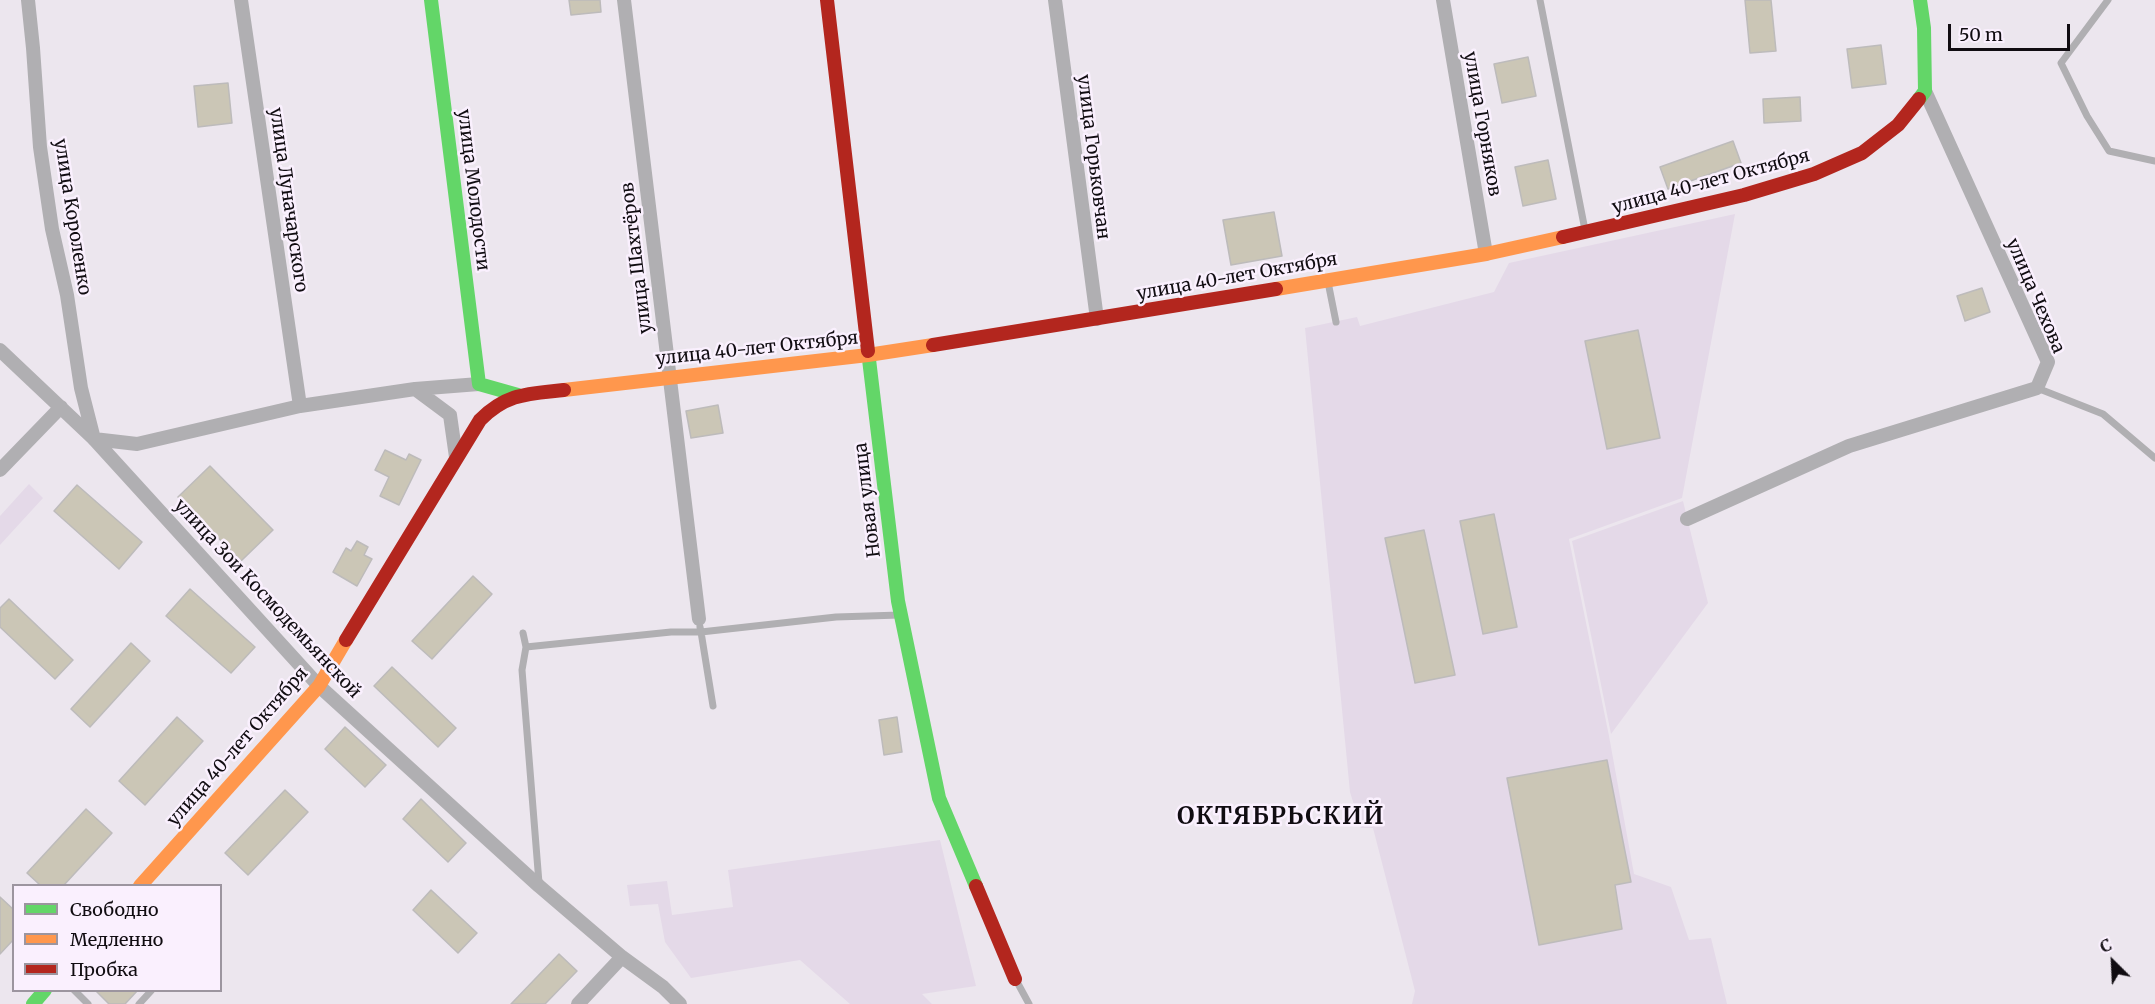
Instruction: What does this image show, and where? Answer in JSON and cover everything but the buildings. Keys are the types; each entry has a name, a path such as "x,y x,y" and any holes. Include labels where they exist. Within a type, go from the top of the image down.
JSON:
{"street":[{"name":"улица Короленко","path":"28,0 40,147 52,230 67,295 81,388 94,439"},
{"name":"улица Луначарского","path":"241,0 300,406"},
{"name":"улица Молодости","path":"431,0 479,384"},
{"name":"улица Шахтёров","path":"624,0 700,625"},
{"name":"Новая улица","path":"827,0 901,615 939,798 1015,979"},
{"name":"улица Горьковчан","path":"1054,0 1096,319"},
{"name":"улица Горняков","path":"1443,0 1486,254"},
{"name":"улица Чехова","path":"1920,0 1924,28 1925,91 2048,362 2037,388"},
{"name":"улица 40-лет Октября","path":"141,884 319,686 480,420 493,406 518,394 868,355 1486,254 1586,233 1744,195 1814,174 1862,153 1898,125 1925,91"},
{"name":"улица Зои Космодемьянской","path":"0,350 94,439 319,686 539,886 622,957 663,987 680,1004"},
{"name":"улица 40-лет Октября","path":"94,439 137,444 300,406 414,389 479,384 518,394"},
{"path":"1687,519 1849,446 2037,388"},
{"path":"414,389 450,415 456,457"},
{"path":"0,470 61,407"},
{"path":"578,1004 622,957"},
{"path":"33,1004 43,992"}],"lane":[{"path":"1540,0 1586,233"},
{"path":"2108,0 2061,63 2087,116 2109,152 2155,161"},
{"path":"1328,279 1336,322"},
{"path":"2037,388 2103,414 2155,458"},
{"path":"526,647 671,632 700,625 901,615"},
{"path":"700,625 713,706"},
{"path":"523,633 526,647 522,670 538,850 539,886"},
{"path":"1015,979 1029,1004"},
{"path":"76,992 88,1004"},
{"path":"139,1004 150,992"}],"shaded area":[{"path":"1735,214 1682,498 1569,539 1634,874 1671,887 1689,940 1711,938 1727,1004 1412,1004 1415,991 1373,828 1361,828 1350,792 1305,328 1357,317 1360,326 1494,292 1509,263"},
{"path":"29,484 43,498 0,545 0,516"},
{"path":"1683,501 1708,603 1611,734 1572,541"},
{"path":"940,840 976,986 922,994 932,1004 850,1004 800,960 691,978 665,942 658,904 630,906 627,885 667,881 672,915 733,907 728,870"}],"traffic: fast":[{"path":"431,0 479,384 518,395"},
{"path":"1919,99 1925,91 1924,28 1920,0"},
{"path":"868,351 898,601 939,798 976,886"},
{"path":"33,1004 43,992"}],"traffic: slow":[{"path":"1276,289 1486,254 1563,237"},
{"path":"564,390 868,355 933,345"},
{"path":"142,884 319,686 346,640"}],"traffic: jam":[{"path":"827,0 868,351"},
{"path":"1563,237 1744,195 1814,174 1862,153 1898,125 1919,99"},
{"path":"933,345 1276,289"},
{"path":"346,640 480,420 499,404 519,396 564,390"},
{"path":"976,886 1015,979"}],"district":[{"name":"ОКТЯБРЬСКИЙ","path":"1281,817"}]}
